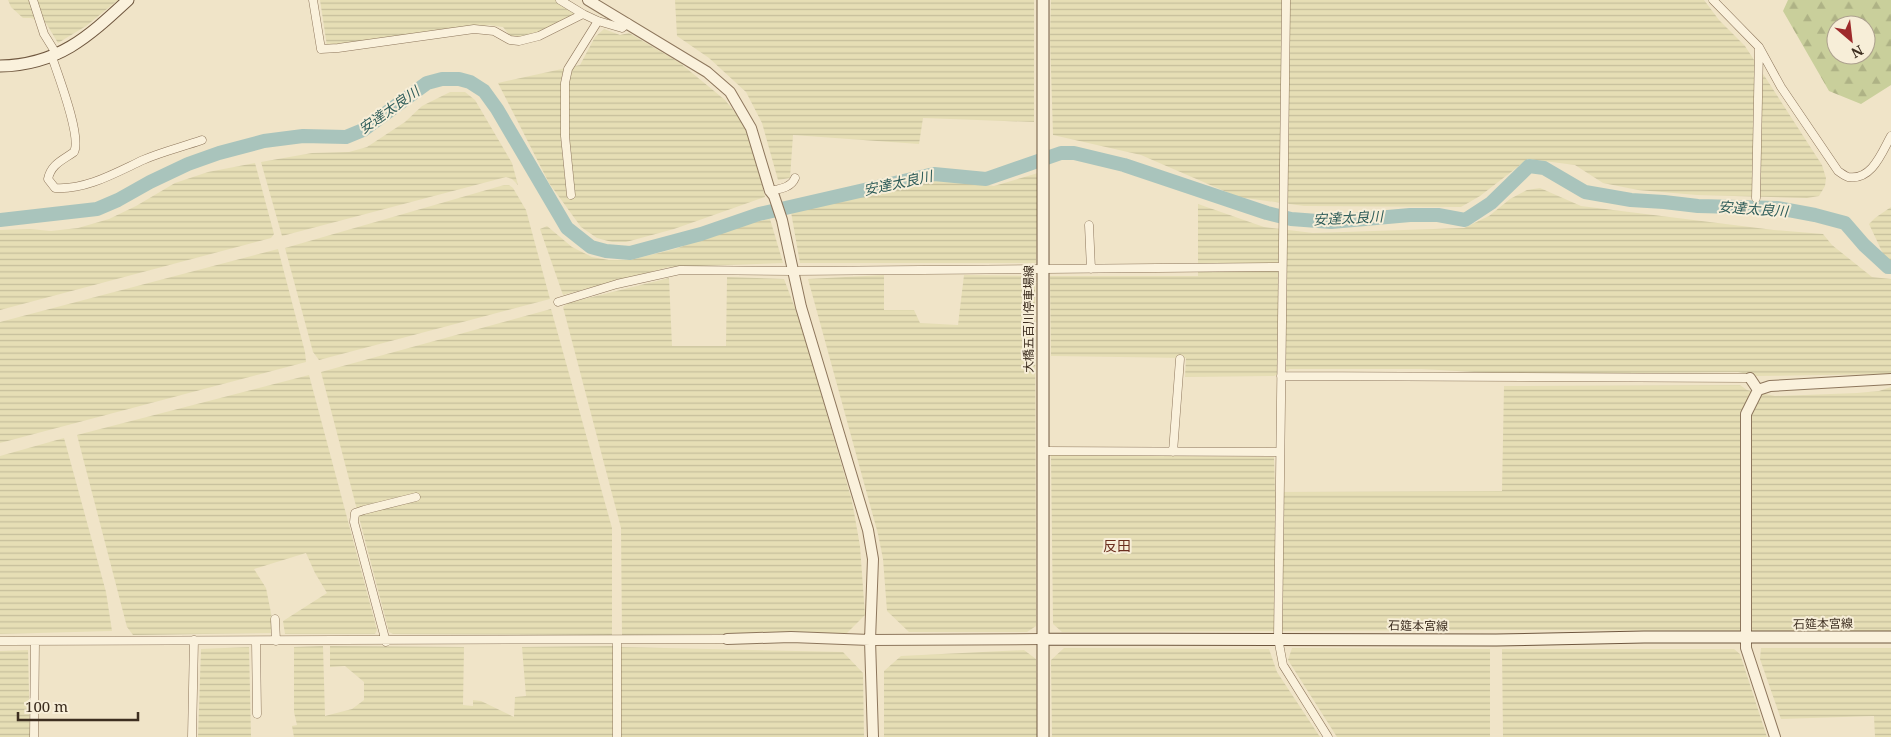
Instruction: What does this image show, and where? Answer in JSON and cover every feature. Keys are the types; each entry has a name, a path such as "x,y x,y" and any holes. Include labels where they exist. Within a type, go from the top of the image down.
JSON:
{"main road":[{"path":"0,66 33,63 55,56 89,34 128,0"},
{"name":"大橋五百川停車場線","path":"1043,0 1043,639"},
{"name":"石筵本宮線","path":"1043,639 1278,638 1496,640 1644,637 1891,637"},
{"path":"1043,639 1043,737"}],"street":[{"path":"34,0 44,34 55,56 77,141 74,152 58,162 49,173 48,179 55,188 66,189 80,186 130,168 143,160 202,140"},
{"path":"313,0 321,49 474,29 494,31 510,40 519,41 539,36 583,14"},
{"path":"560,0 598,21 622,28 628,23"},
{"path":"588,0 707,72 730,92 751,128 782,220 792,271 868,530 873,558 870,640 874,737"},
{"path":"1286,0 1285,203 1279,452 1278,638 1283,665 1328,737"},
{"path":"1713,0 1759,47 1782,87 1838,172 1848,177 1859,176 1872,169 1891,136"},
{"path":"571,194 565,136 565,83 568,69 598,21"},
{"path":"1756,198 1759,47"},
{"path":"772,194 794,182 795,178"},
{"path":"1089,225 1091,269"},
{"path":"558,302 617,284 680,270 1043,270 1282,267"},
{"path":"1173,452 1180,360"},
{"path":"1281,376 1750,378 1758,390"},
{"path":"1775,737 1746,648 1745,423 1749,406 1758,390 1770,386 1891,379"},
{"path":"1044,451 1279,452"},
{"path":"386,642 354,522 355,513 416,497"},
{"path":"275,619 276,641"},
{"path":"0,642 194,640 386,642 791,637 870,640 1043,639"},
{"path":"192,737 194,640"},
{"path":"617,737 618,640"},
{"path":"34,737 35,641"},
{"path":"256,641 257,714"}],"shaded area":[{"path":"8,0 118,0 86,26 58,43 46,23 31,18 23,18 11,7"},
{"path":"320,0 566,0 577,10 570,17 541,32 523,37 511,37 503,27 489,25 327,46"},
{"path":"675,0 1034,0 1034,122 923,118 919,144 793,135 790,178 778,180 762,123 746,92 709,58 677,36"},
{"path":"1051,0 1704,0 1719,20 1745,46 1822,165 1826,178 1825,186 1819,196 1807,198 1697,195 1638,190 1603,183 1575,165 1528,159 1480,196 1461,207 1304,206 1238,197 1141,155 1053,135 1050,37"},
{"path":"604,29 620,35 629,33 680,63 725,100 742,121 755,154 765,197 674,229 626,242 612,242 597,238 581,227 549,183 498,83 580,65 595,37"},
{"path":"450,92 465,92 475,100 512,163 518,185 512,179 506,177 282,236 261,162 312,153 349,152 367,147 405,122 422,106"},
{"path":"255,163 274,234 271,238 0,310 0,230 30,229 51,231 78,228 109,219 136,206 175,183 208,172"},
{"path":"1038,173 1036,263 800,263 791,212 919,182 933,180 994,186"},
{"path":"509,185 513,188 526,210 550,299 319,360 313,352 285,248"},
{"path":"1540,188 1581,206 1774,230 1823,234 1832,245 1872,277 1891,279 1891,374 1756,376 1738,372 1510,374 1421,369 1290,369 1274,376 1185,377 1186,358 1051,356 1050,276 1198,276 1198,204 1264,227 1313,233 1464,228 1489,216 1510,199 1527,190"},
{"path":"1891,207 1891,261 1886,260 1869,224"},
{"path":"770,219 783,263 669,267 563,295 540,229 547,226 572,247 592,257 609,260 630,260 675,249 744,224"},
{"path":"278,249 306,362 0,443 0,322"},
{"path":"884,275 884,310 914,310 920,323 958,325 964,275 1035,276 1036,626 1027,632 909,632 887,611 883,559 878,534 808,279"},
{"path":"727,277 784,279 801,324 852,501 860,546 865,615 847,633 622,635 621,528 563,307 568,303 669,278 672,346 726,346"},
{"path":"551,309 612,528 612,635 393,634 389,632 321,372"},
{"path":"309,375 377,630 375,634 285,634 283,621 327,593 306,553 254,569 266,588 275,633 133,635 127,627 77,435"},
{"path":"1740,385 1747,390 1775,396 1857,393 1879,391 1891,387 1891,631 1062,632 1053,624 1051,455 1274,457 1275,492 1502,491 1504,386"},
{"path":"64,438 106,592 112,631 0,634 0,456"},
{"path":"323,646 325,716 352,709 364,700 364,682 345,666 330,667 330,646 464,647 463,705 473,706 473,700 481,701 514,717 515,697 526,696 522,647 613,646 613,737 294,737 292,726 297,725 294,712 294,647"},
{"path":"249,647 251,737 198,737 201,649"},
{"path":"620,647 843,652 863,673 864,737 621,737"},
{"path":"1064,648 1269,649 1277,672 1320,737 1052,737 1051,660"},
{"path":"1292,648 1490,649 1490,737 1337,737 1288,660"},
{"path":"1761,648 1891,648 1891,737 1875,737 1874,716 1781,719 1760,659"},
{"path":"1502,649 1734,649 1740,654 1767,737 1503,737"},
{"path":"28,650 30,737 0,737 0,651"},
{"path":"1024,650 1036,659 1037,737 884,737 884,671 901,656"}],"green space":[{"path":"1788,0 1891,0 1891,85 1861,104 1829,91 1783,11"}],"waterway":[{"name":"安達太良川","path":"0,220 97,209 188,164 219,153 264,141 303,136 346,137 363,130 427,83 442,79 459,79 470,82 484,91 497,109 567,228 591,247 606,251 630,253 701,234 759,214 934,174 986,179 1061,153 1074,153 1124,165 1267,213 1291,219 1331,222 1410,215 1438,215 1465,220 1491,203 1529,166 1544,168 1585,192 1631,200 1698,206 1777,208 1845,223 1864,245 1888,267 1891,267"}],"district":[{"name":"反田","path":"1117,546"}]}
